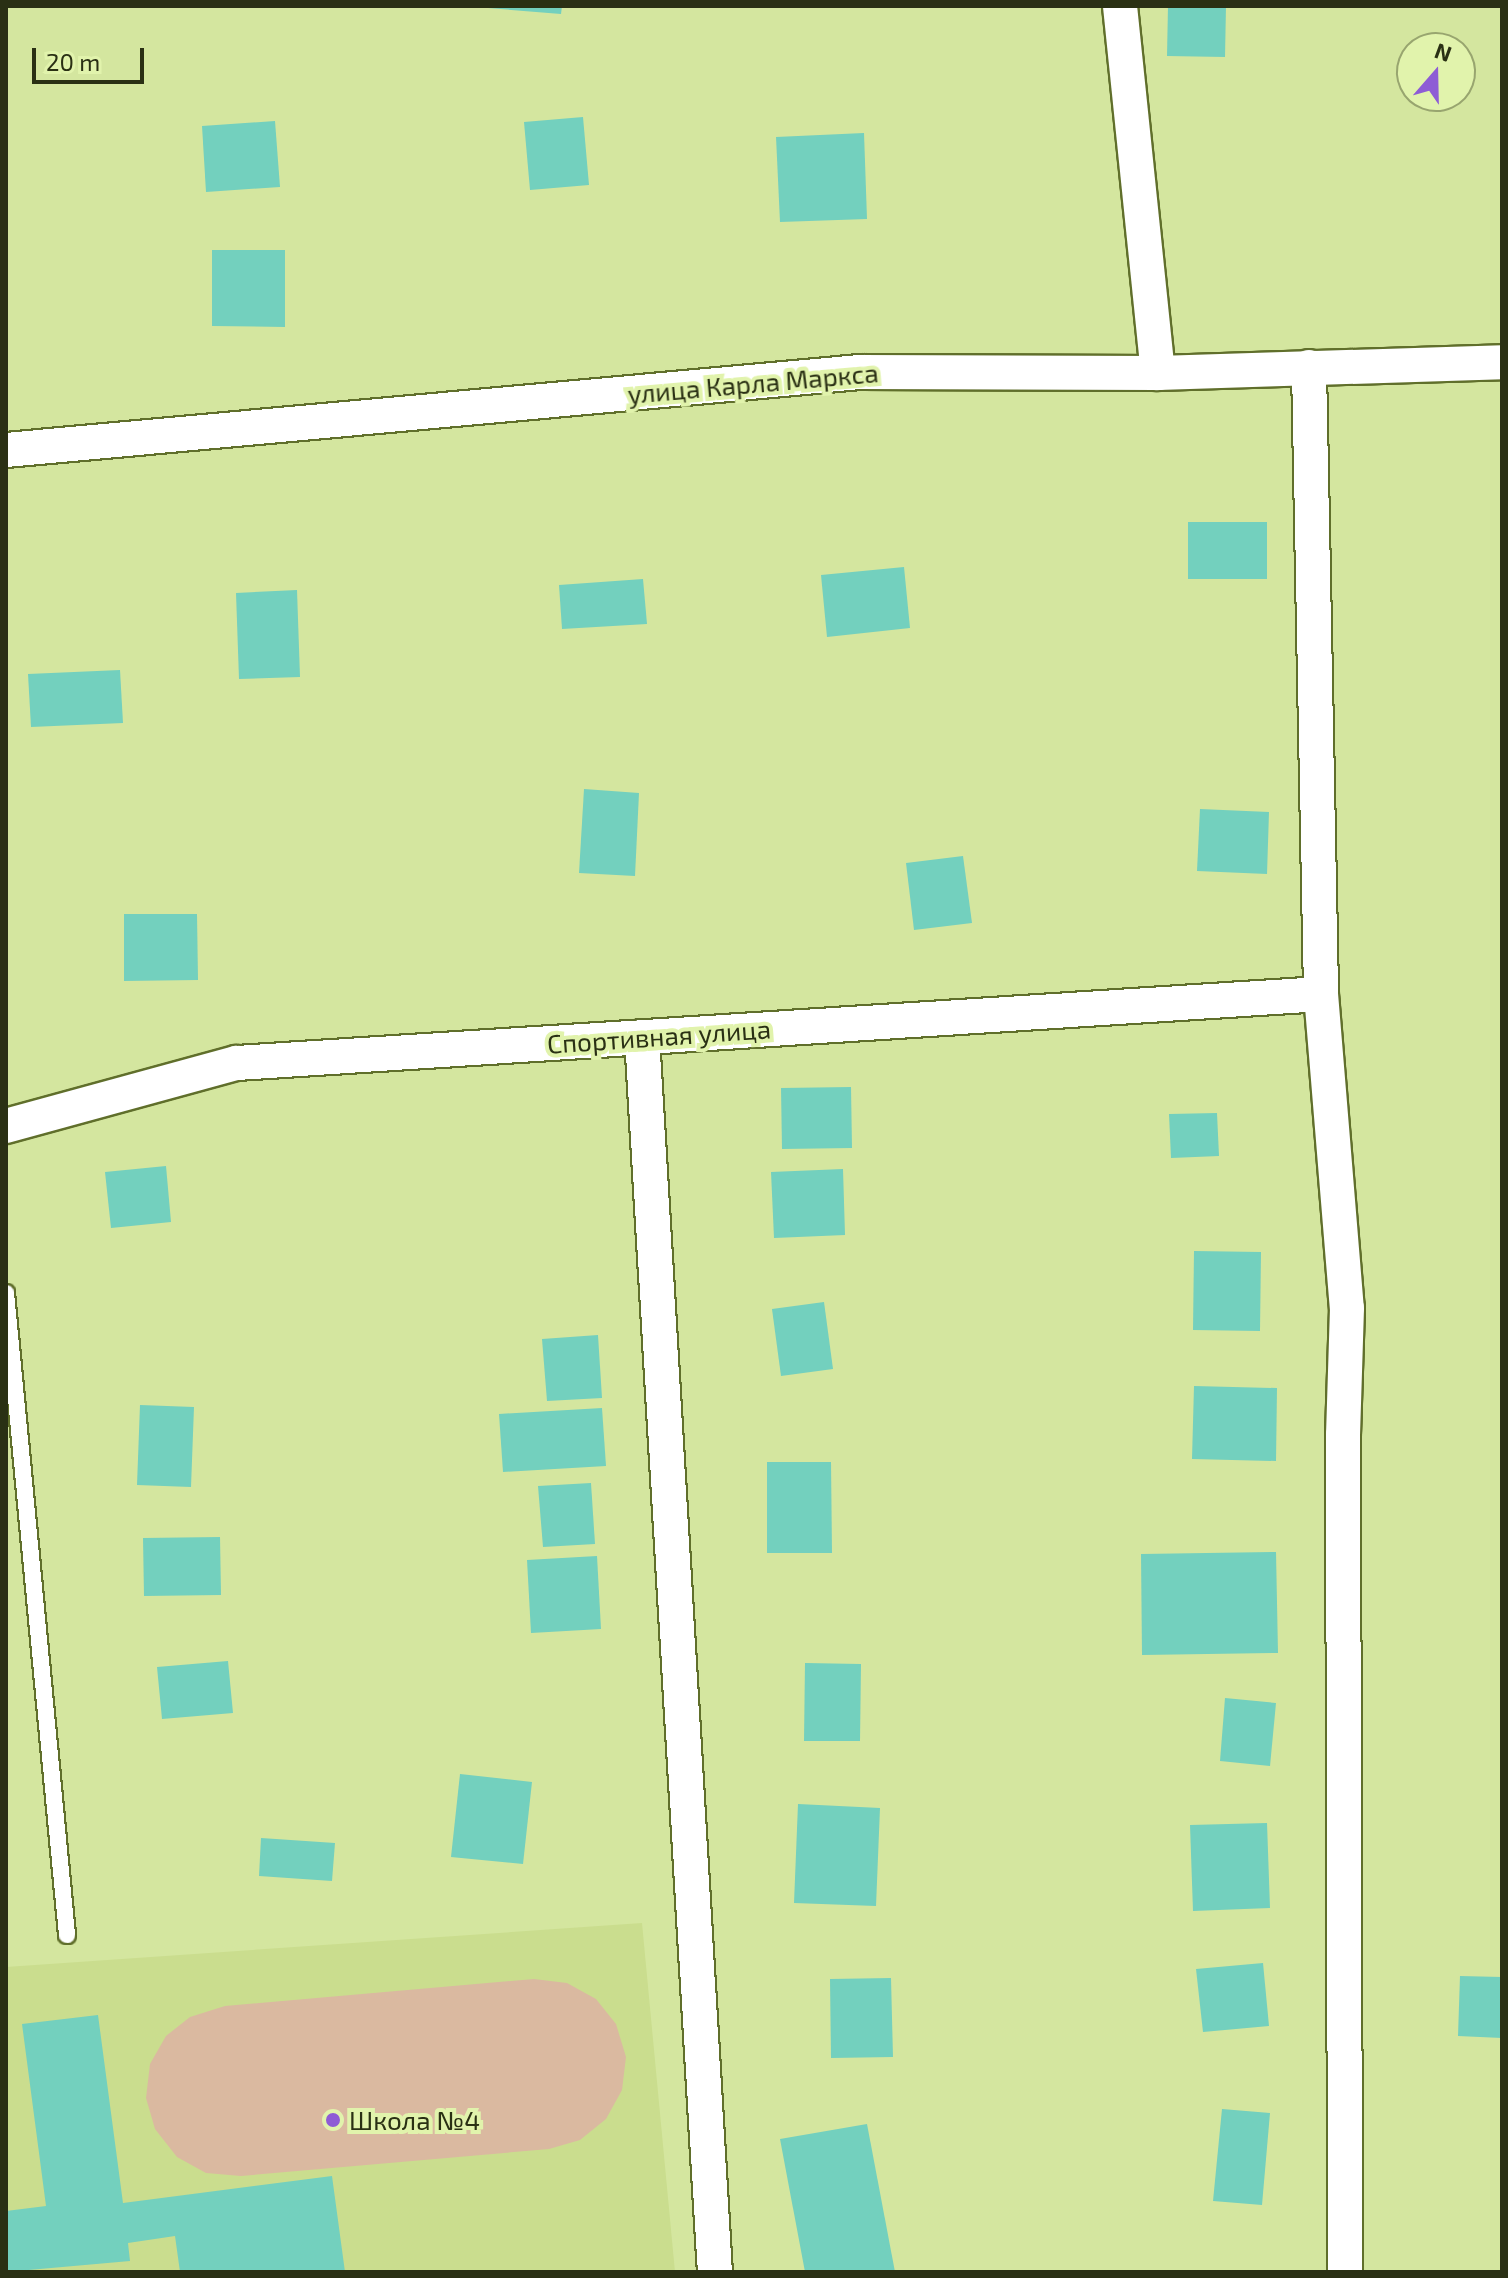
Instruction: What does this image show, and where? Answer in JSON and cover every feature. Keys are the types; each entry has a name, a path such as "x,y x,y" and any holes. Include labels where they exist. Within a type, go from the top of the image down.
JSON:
{"street":[{"path":"1120,6 1158,373"},
{"name":"улица Карла Маркса","path":"6,450 860,372 1158,373 1502,362"},
{"path":"1309,367 1321,994 1347,1308 1343,1435 1345,2272"},
{"name":"Спортивная улица","path":"6,1126 237,1063 1321,994"},
{"path":"642,1037 715,2272"}],"lane":[{"path":"6,1293 67,1935"}],"shaded area":[{"name":"Школа №4","path":"642,1923 675,2272 6,2272 6,1967"},
{"path":"534,1979 567,1983 596,1999 616,2024 626,2057 622,2090 606,2119 580,2140 549,2149 241,2176 206,2173 177,2157 155,2129 146,2098 150,2064 166,2036 190,2017 225,2006"}],"building":[{"path":"463,6 562,6 561,14"},
{"path":"1168,6 1226,6 1225,57 1167,56"},
{"path":"583,117 589,185 530,190 524,122"},
{"path":"275,121 280,187 206,192 202,126"},
{"path":"864,133 867,219 780,222 776,137"},
{"path":"212,250 285,250 285,327 212,326"},
{"path":"1188,522 1267,522 1267,579 1188,579"},
{"path":"904,567 910,628 827,637 821,575"},
{"path":"643,579 647,624 562,629 559,585"},
{"path":"297,590 300,677 239,679 236,593"},
{"path":"120,670 123,723 31,727 28,674"},
{"path":"584,789 639,793 635,876 579,873"},
{"path":"1200,809 1269,812 1267,874 1197,871"},
{"path":"963,856 972,923 914,930 906,863"},
{"path":"124,914 197,914 198,980 124,981"},
{"path":"851,1087 852,1148 782,1149 781,1088"},
{"path":"1217,1113 1219,1156 1171,1158 1169,1114"},
{"path":"166,1166 171,1222 111,1228 105,1172"},
{"path":"843,1169 845,1235 774,1238 771,1172"},
{"path":"1194,1251 1261,1252 1260,1331 1193,1330"},
{"path":"824,1302 833,1369 781,1376 772,1309"},
{"path":"598,1335 602,1398 547,1401 542,1339"},
{"path":"1194,1386 1277,1388 1276,1461 1192,1459"},
{"path":"140,1405 194,1407 191,1487 137,1485"},
{"path":"602,1408 606,1466 503,1472 499,1414"},
{"path":"767,1462 831,1462 832,1553 767,1553"},
{"path":"591,1483 595,1544 543,1547 538,1486"},
{"path":"220,1537 221,1595 144,1596 143,1538"},
{"path":"1276,1552 1278,1653 1142,1655 1141,1554"},
{"path":"597,1556 601,1629 531,1633 527,1560"},
{"path":"228,1661 233,1713 162,1719 157,1667"},
{"path":"805,1663 861,1664 860,1741 804,1741"},
{"path":"1225,1698 1276,1703 1270,1766 1220,1761"},
{"path":"460,1774 532,1782 523,1864 451,1857"},
{"path":"798,1804 880,1808 876,1906 794,1903"},
{"path":"1267,1823 1270,1908 1193,1911 1190,1825"},
{"path":"261,1838 335,1843 332,1881 259,1876"},
{"path":"1263,1963 1269,2026 1203,2032 1196,1969"},
{"path":"1460,1976 1502,1977 1502,2038 1458,2036"},
{"path":"891,1978 893,2057 831,2058 830,1979"},
{"name":"Школа №4","path":"98,2015 123,2203 332,2176 345,2272 180,2272 175,2236 128,2243 130,2261 6,2272 6,2211 46,2206 22,2024"},
{"path":"1222,2109 1270,2113 1262,2205 1213,2201"},
{"path":"867,2124 895,2272 805,2272 780,2139"}],"place":[{"name":"Школа №4","path":"333,2120"}]}
